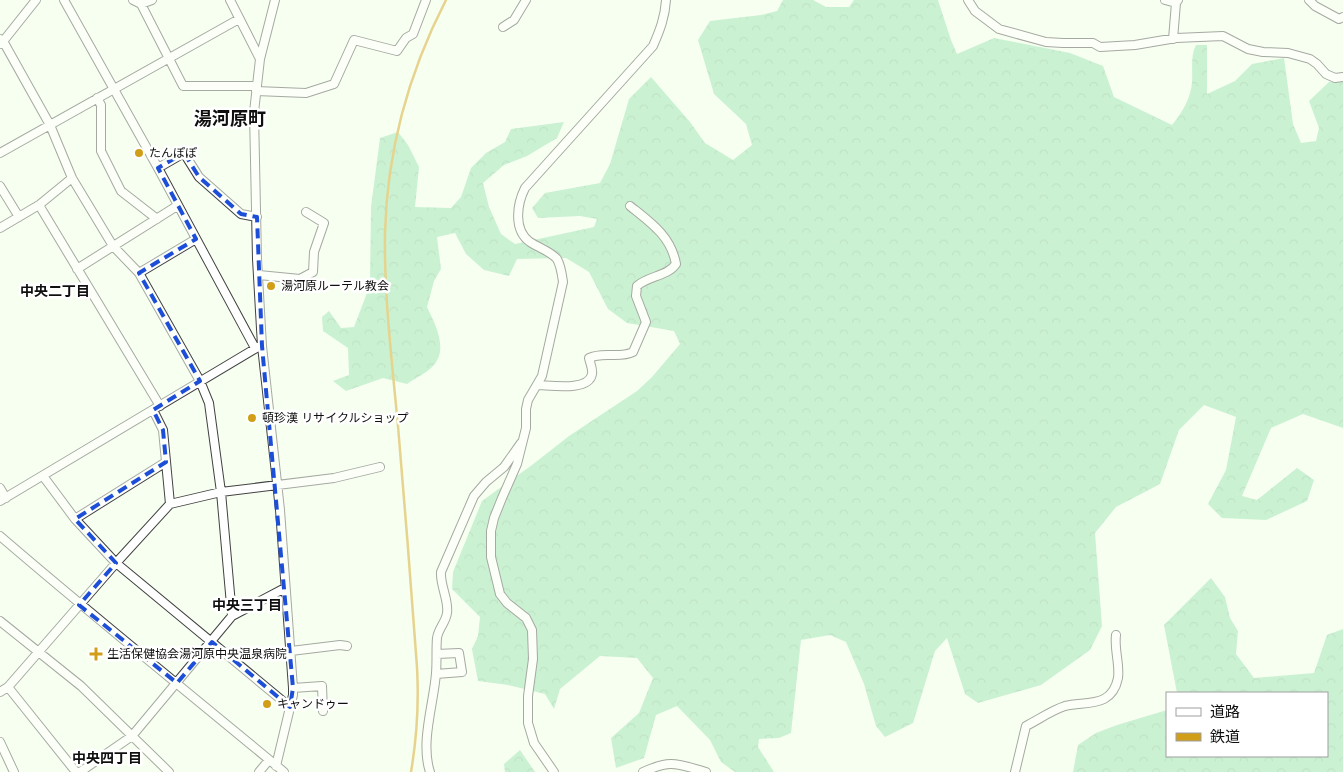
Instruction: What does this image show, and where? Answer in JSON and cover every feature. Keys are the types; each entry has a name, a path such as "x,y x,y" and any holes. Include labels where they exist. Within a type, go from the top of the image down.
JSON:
{"street":[{"path":"36,0 1,42 50,125 72,178 113,246 139,273 200,381 209,403 222,492 232,616"},
{"path":"64,0 158,168 177,206 258,347"},
{"path":"133,0 141,4 183,86 256,88 306,93 334,84 354,40 397,50 406,38 413,34 426,0"},
{"path":"141,4 152,0"},
{"path":"230,0 260,59"},
{"path":"275,0 260,59 254,112 259,275 258,347 277,486 293,688 276,766"},
{"path":"504,27 514,20 526,0"},
{"path":"554,772 534,743 528,723 528,696 533,659 532,630 526,618 507,603 500,594 492,557 491,531 494,518 518,464 526,428 528,400 542,376 563,278 556,259 525,237 518,216 520,199 525,188 653,46 666,12 666,0"},
{"path":"968,0 975,11 999,29 1046,42 1063,44 1093,43 1100,47 1223,36 1248,49 1288,53 1310,59 1326,74 1336,78 1343,77"},
{"path":"1165,0 1177,2 1173,39"},
{"path":"1309,0 1315,6 1339,19 1343,17"},
{"path":"0,153 239,18"},
{"path":"97,98 100,105 101,151 121,191 156,219"},
{"path":"158,168 184,153 199,177 241,214 257,217"},
{"path":"0,228 39,205 72,178"},
{"path":"0,186 19,217"},
{"path":"39,205 157,408 163,430 170,504"},
{"path":"77,269 177,206"},
{"path":"537,385 579,385 586,382 592,373 588,358 594,355 625,356 633,352 646,322 636,296 637,286 644,280 670,271 676,264 675,256 660,230 630,206"},
{"path":"259,275 300,279 313,272 314,252 324,223 306,212"},
{"path":"139,273 196,238"},
{"path":"0,488 3,500 258,347"},
{"path":"429,770 427,739 436,674 437,636 447,614 447,606 440,581 441,572 474,496 486,482 504,467 523,439"},
{"path":"75,519 166,462"},
{"path":"0,692 8,687 170,504 222,492 334,478 380,466"},
{"path":"43,476 75,519 116,563 290,707"},
{"path":"0,536 79,605 284,772"},
{"path":"80,772 132,736 232,616 285,588"},
{"path":"0,621 81,686 166,771"},
{"path":"1015,772 1026,726 1063,707 1103,700 1116,687 1118,675 1116,636"},
{"path":"291,651 340,645 347,646"},
{"path":"436,674 462,672 459,653 437,654"},
{"path":"293,688 322,686 323,710"},
{"path":"8,687 76,772"},
{"path":"0,742 14,772"},
{"path":"259,772 269,760"},
{"path":"643,772 660,764 672,763 706,772"}],"highlighted area":[{"path":"184,153 199,177 241,214 257,217 262,346 293,688 290,707 212,642 177,683 79,605 116,563 75,519 166,462 163,430 153,410 200,381 139,273 196,239 158,168"}],"green space":[{"path":"783,0 813,0 826,7 849,7 854,0 938,0 957,54 994,38 1070,53 1103,66 1114,97 1172,125 1190,94 1192,59 1196,45 1207,45 1207,94 1235,81 1252,64 1284,58 1293,124 1301,143 1316,141 1319,128 1309,101 1329,82 1343,82 1343,428 1303,414 1271,428 1242,496 1257,500 1297,468 1314,480 1307,501 1266,520 1222,518 1208,504 1226,470 1236,417 1204,405 1179,430 1160,484 1116,507 1095,533 1102,626 1090,650 1041,685 978,703 965,694 947,638 935,651 913,723 885,737 876,726 864,684 846,642 830,635 801,640 791,733 779,738 759,739 758,747 774,772 735,772 721,762 710,740 677,706 656,715 644,758 616,768 611,738 639,713 653,678 637,658 600,656 560,689 554,709 545,694 508,685 478,681 472,649 478,636 480,617 452,589 453,572 482,501 569,436 637,391 652,377 680,344 674,331 627,323 608,309 589,272 566,258 517,259 509,276 484,270 466,254 455,233 437,237 441,269 434,281 427,307 439,336 440,352 438,359 433,366 407,384 383,378 346,391 333,381 349,375 348,348 323,331 322,317 329,311 341,328 354,327 370,285 371,207 380,138 398,132 408,145 419,167 415,207 451,208 461,197 471,168 486,153 505,142 511,129 564,122 557,138 527,156 504,165 483,183 489,207 501,234 515,244 594,227 597,219 580,216 538,218 532,208 545,193 600,183 610,164 629,99 651,77 690,122 705,143 733,160 752,145 746,124 714,94 698,40 710,21 761,15 777,11"},
{"path":"1211,578 1225,597 1230,618 1238,631 1236,654 1254,678 1314,673 1327,635 1343,629 1343,772 1073,772 1078,745 1096,733 1166,710 1166,757 1328,757 1328,692 1177,692 1164,625"},
{"path":"520,750 535,772 505,772 504,764"}],"railway":[{"path":"411,772 417,720 417,667 387,305 385,233 390,173 402,113 421,55 446,0"}],"place":[{"name":"たんぽぽ","path":"139,153"},
{"name":"湯河原ルーテル教会","path":"271,286"},
{"name":"頓珍漢 リサイクルショップ","path":"252,418"},
{"name":"生活保健協会湯河原中央温泉病院","path":"96,654"},
{"name":"キャンドゥー","path":"267,704"}],"district":[{"name":"湯河原町","path":"230,119"},
{"name":"中央二丁目","path":"55,291"},
{"name":"中央三丁目","path":"247,605"},
{"name":"中央四丁目","path":"107,758"}]}
